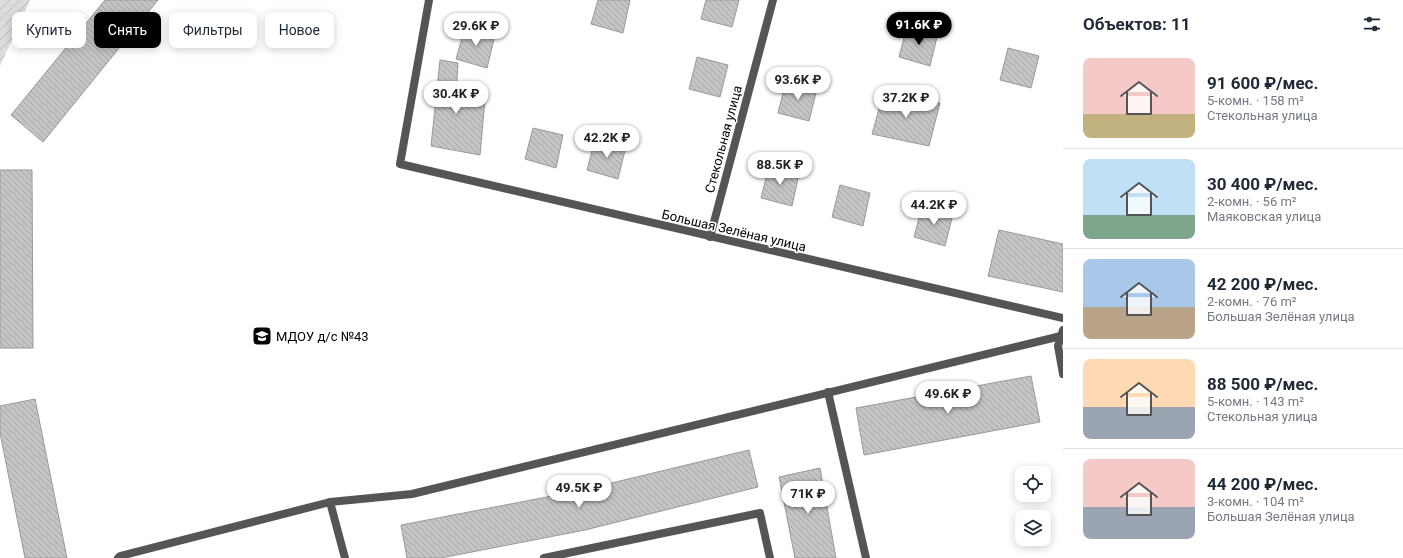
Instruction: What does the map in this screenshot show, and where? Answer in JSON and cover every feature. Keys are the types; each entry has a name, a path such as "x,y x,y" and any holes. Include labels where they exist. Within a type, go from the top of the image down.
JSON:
{"street":[{"name":"Большая Зелёная улица","path":"429,0 400,164 1063,318"},
{"name":"Стекольная улица","path":"710,237 773,0"},
{"path":"118,558 120,556 330,502 412,494 1062,333 1061,345 1063,374"},
{"path":"828,392 866,558"},
{"path":"330,502 345,558"},
{"path":"544,558 760,513 770,558"}],"shaded area":[{"path":"0,0 30,0 25,12 12,12 12,40 0,66"}],"building":[{"path":"105,0 158,0 148,12 95,12"},
{"path":"598,0 630,0 623,33 591,24"},
{"path":"706,0 739,0 732,27 701,19"},
{"path":"94,13 94,48 119,48 43,142 11,115 66,48 86,48 86,23"},
{"path":"907,26 938,33 930,66 899,57"},
{"path":"465,27 495,35 487,68 456,59"},
{"path":"1008,48 1039,56 1031,88 1000,80"},
{"path":"697,57 728,65 720,97 689,89"},
{"path":"440,60 458,63 456,94 485,100 480,155 431,146"},
{"path":"786,81 817,89 809,121 778,113"},
{"path":"884,91 940,103 929,146 872,134"},
{"path":"533,128 563,135 556,168 525,159"},
{"path":"595,139 626,146 618,179 587,170"},
{"path":"769,166 799,174 792,206 761,198"},
{"path":"0,170 32,170 33,348 0,348"},
{"path":"840,185 870,193 863,226 832,217"},
{"path":"922,206 953,214 945,246 914,237"},
{"path":"999,230 1063,244 1063,292 988,276"},
{"path":"1031,376 1040,422 864,455 856,408"},
{"path":"35,399 67,558 25,558 0,433 0,406"},
{"path":"749,450 758,487 585,530 441,558 407,558 401,525 578,491"},
{"path":"820,468 836,558 795,558 779,477"}],"place":[{"name":"МДОУ д/с №43","path":"262,336"}]}
